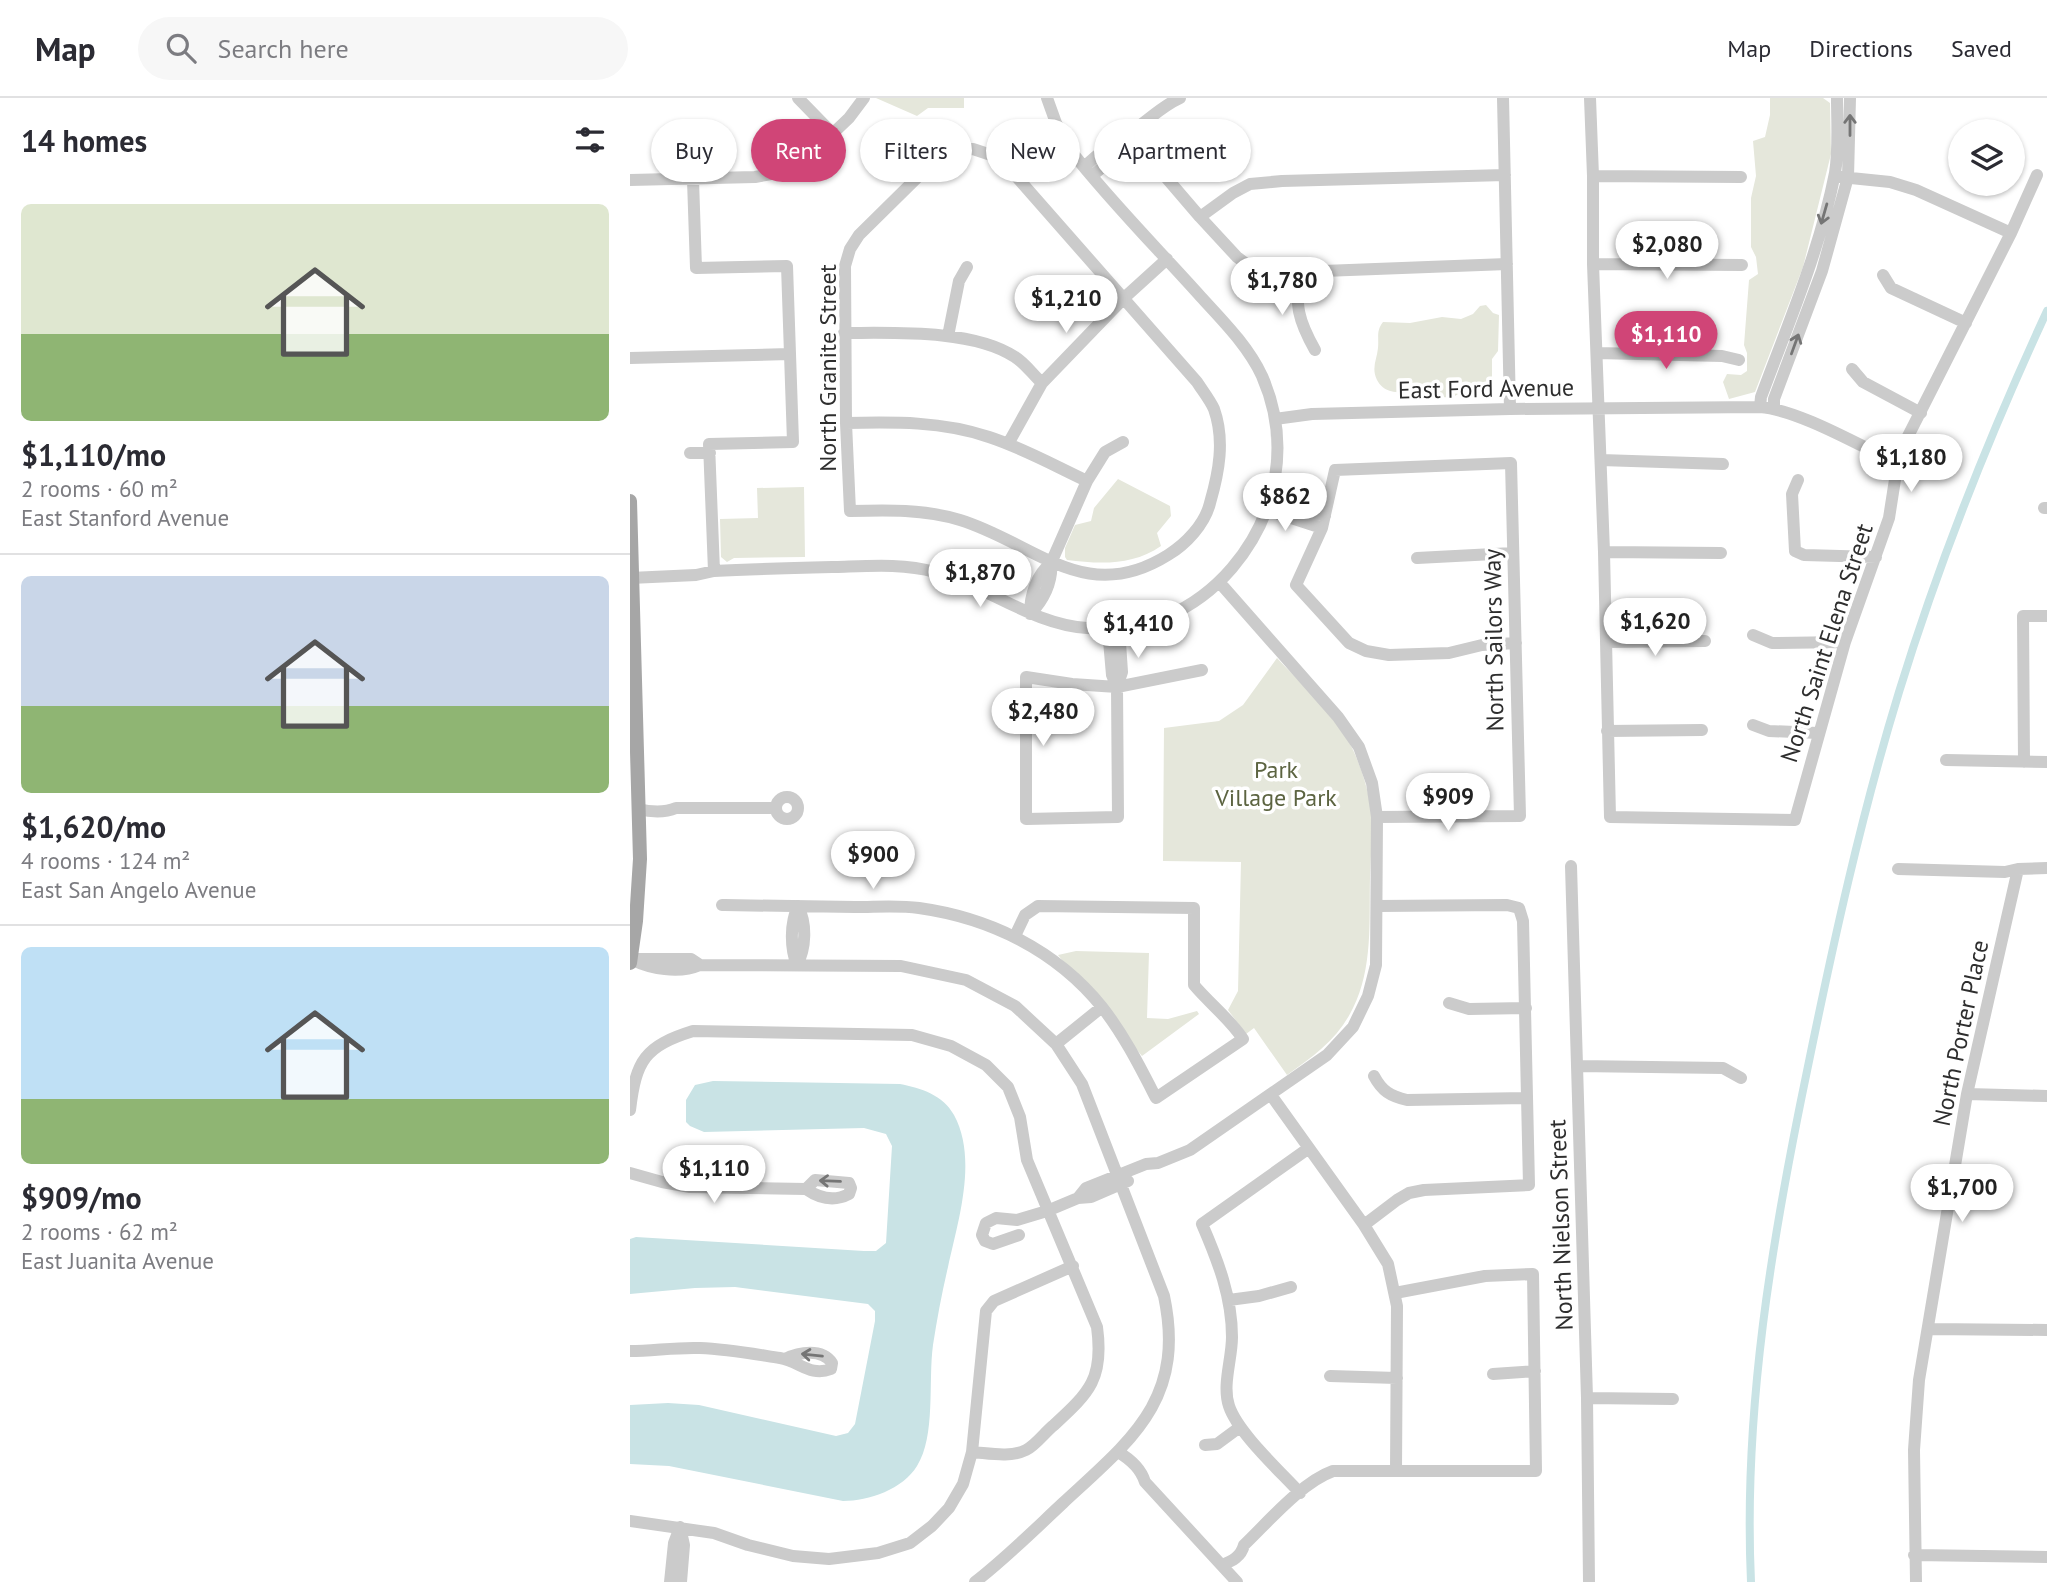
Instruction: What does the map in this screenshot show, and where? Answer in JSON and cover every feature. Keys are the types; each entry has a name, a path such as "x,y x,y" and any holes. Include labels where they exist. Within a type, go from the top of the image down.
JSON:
{"main road":[{"path":"630,501 639,809 639,881 630,960"}],"street":[{"path":"798,98 818,119"},
{"path":"846,121 864,98"},
{"path":"631,573 696,575 714,571 878,566 917,568 951,577 1030,614 1071,626 1113,629 1157,621 1179,612 1220,583 1244,554 1271,504 1278,465 1275,419 1262,376 1239,339 1088,172 1062,135 1047,98"},
{"path":"1147,119 1165,105 1180,98"},
{"path":"1503,98 1510,409"},
{"path":"1590,98 1592,264 1604,552 1607,732 1702,730"},
{"path":"1760,407 1761,397 1806,276 1834,176 1837,98"},
{"path":"1774,409 1774,399 1822,271 1848,177 1850,98"},
{"name":"North Granite Street","path":"1051,563 961,520 900,510 850,511 844,333 845,266 850,249 859,235 932,163 951,151 973,149 1000,158 1124,298"},
{"path":"1088,172 1094,168"},
{"path":"1200,217 1250,184 1505,175"},
{"name":"North Saint Elena Street","path":"1607,732 1610,817 1795,820 1845,642 1889,518 1897,463 2011,233 2036,175"},
{"path":"1593,176 1741,177"},
{"path":"1834,176 1890,182 1916,190 2011,233"},
{"path":"630,180 651,180"},
{"path":"690,453 793,442 787,266 696,268 693,182"},
{"path":"1170,182 1237,257 1253,269 1297,272 1507,264"},
{"path":"1008,444 1042,383 1124,298 1167,258"},
{"path":"1592,264 1742,265"},
{"path":"948,336 959,281 967,267"},
{"path":"1297,272 1297,310 1315,350"},
{"path":"1883,275 1891,288 1966,323"},
{"path":"1051,563 1085,573 1123,574 1154,564 1182,546 1208,513 1221,443 1213,408 1197,382 1124,298"},
{"path":"844,333 948,336 994,346 1016,357 1042,383"},
{"path":"1597,353 1723,356 1739,360"},
{"path":"630,358 790,354"},
{"path":"1852,369 1863,382 1921,413"},
{"name":"East Ford Avenue","path":"1275,419 1312,414 1510,409 1760,407 1800,418 1897,463"},
{"path":"846,423 917,422 975,433 1008,444 1087,481"},
{"path":"1030,614 1030,600 1043,570 1051,563 1087,481 1105,452 1123,442"},
{"path":"709,449 714,571"},
{"path":"1601,460 1723,464"},
{"name":"North Sailors Way","path":"1324,522 1335,470 1511,463 1520,816 1377,817"},
{"path":"1798,480 1793,494 1795,551 1804,555 1876,556"},
{"path":"1271,504 1279,514 1324,522 1296,585 1349,643 1366,652 1389,656 1449,653 1482,645 1516,643"},
{"path":"1604,552 1721,553"},
{"path":"1417,558 1513,553"},
{"path":"1019,1235 993,1244 985,1241 982,1235 986,1223 996,1218 1017,1220 1047,1211 1078,1198 1086,1188 1120,1180 1146,1164 1158,1163 1201,1144 1327,1055 1353,1027 1368,996 1376,965 1378,906 1377,817 1369,774 1350,732 1220,583"},
{"path":"2024,762 2024,616 2047,616"},
{"path":"1113,629 1122,672 1117,687 1118,817 1026,819 1026,677 1117,687 1202,670"},
{"path":"1753,635 1772,643 1845,642"},
{"path":"1606,642 1705,641"},
{"path":"1753,725 1769,731 1818,733"},
{"path":"1946,760 2047,762"},
{"path":"639,809 659,811 676,808 776,808"},
{"name":"North Nielson Street","path":"1572,866 1587,1398 1589,1582"},
{"path":"1898,869 2005,872 2047,869"},
{"name":"North Porter Place","path":"1916,1582 1914,1450 1919,1380 1967,1094 2018,869"},
{"path":"722,905 918,908 971,920 1015,936 1050,958 1080,983 1101,1007 1121,1033 1156,1098 1243,1039 1229,1018 1212,1007 1194,985 1195,908 1038,906 1025,915 1015,936"},
{"path":"1364,1225 1409,1193 1529,1185 1523,921 1519,908 1507,905 1378,906"},
{"path":"797,965 803,954 803,917 798,906"},
{"path":"630,960 691,959 700,965 901,966 966,980 1015,1006 1056,1044 1082,1084 1162,1289 1169,1326 1167,1356 1155,1403 1141,1427 1118,1452 975,1582"},
{"path":"1449,1003 1469,1009 1526,1008"},
{"path":"1056,1044 1101,1007"},
{"path":"630,1110 633,1086 642,1058 667,1039 693,1031 912,1035 951,1046 986,1065 1008,1087 1020,1117 1027,1160 1097,1327 1100,1351 1094,1380 1082,1399 1026,1450 1009,1454 972,1452"},
{"path":"1578,1066 1723,1068 1741,1078"},
{"path":"1374,1076 1382,1090 1407,1100 1527,1098"},
{"path":"1967,1094 2047,1096"},
{"path":"1271,1096 1364,1225 1388,1264 1395,1293 1396,1471"},
{"path":"1300,1493 1240,1427 1229,1406 1227,1387 1232,1336 1229,1300 1215,1254 1202,1224 1309,1148"},
{"path":"630,1173 691,1188 806,1189"},
{"path":"630,1521 714,1533 793,1556 829,1559 878,1553 910,1544 949,1508 963,1484 972,1452 986,1311 994,1301 1073,1266"},
{"path":"1222,1565 1236,1546 1244,1545 1300,1493 1334,1471 1536,1471 1534,1274 1485,1276 1395,1293"},
{"path":"1229,1300 1259,1296 1291,1287"},
{"path":"1928,1329 2047,1330"},
{"path":"630,1351 700,1348 785,1359"},
{"path":"1493,1374 1535,1371"},
{"path":"1330,1376 1397,1378"},
{"path":"1587,1398 1672,1399"},
{"path":"1205,1445 1217,1444 1240,1427"},
{"path":"1118,1452 1128,1458 1143,1474 1145,1482 1237,1582"},
{"path":"670,1582 674,1543 680,1527"},
{"path":"680,1527 684,1545 681,1582"},
{"path":"1914,1555 2047,1557"}],"green space":[{"path":"876,98 964,98 964,108 928,108 917,116"},
{"path":"1770,98 1823,98 1830,103 1831,154 1803,267 1755,392 1729,399 1723,382 1727,374 1741,375 1747,371 1744,345 1749,280 1758,274 1756,257 1751,247 1751,198 1756,176 1753,141 1765,137 1770,115"},
{"path":"1486,305 1499,315 1498,351 1492,359 1492,381 1486,387 1467,387 1456,395 1446,397 1391,391 1385,389 1377,380 1374,368 1379,331 1383,322 1410,323 1442,317 1461,319"},
{"path":"1118,479 1170,506 1171,516 1157,533 1161,546 1139,557 1116,562 1067,560 1065,548 1075,525 1091,521 1094,508"},
{"path":"804,487 805,557 734,558 727,562 721,557 720,519 758,518 757,488"},
{"name":"Park Village Park","path":"1277,658 1320,702 1347,739 1357,758 1365,784 1371,821 1369,944 1359,993 1341,1028 1316,1053 1287,1075 1254,1028 1246,1034 1228,1010 1238,991 1241,862 1163,861 1164,728 1219,721 1243,705"},
{"path":"1076,951 1149,953 1147,1018 1168,1019 1197,1011 1199,1014 1142,1056 1058,955"}],"water":[{"path":"713,1081 900,1084 938,1097 954,1115 965,1151 964,1190 933,1345 927,1440 923,1454 911,1474 885,1492 864,1499 843,1501 669,1466 630,1464 630,1405 699,1405 836,1436 848,1433 855,1424 875,1321 875,1311 868,1304 735,1287 630,1294 630,1239 636,1237 864,1251 876,1251 886,1243 892,1146 886,1134 864,1128 704,1132 686,1122 686,1100 695,1085"}],"waterway":[{"path":"1751,1582 1751,1453 1763,1325 1794,1134 1848,880 1885,739 1931,595 2005,404 2047,311"}]}
